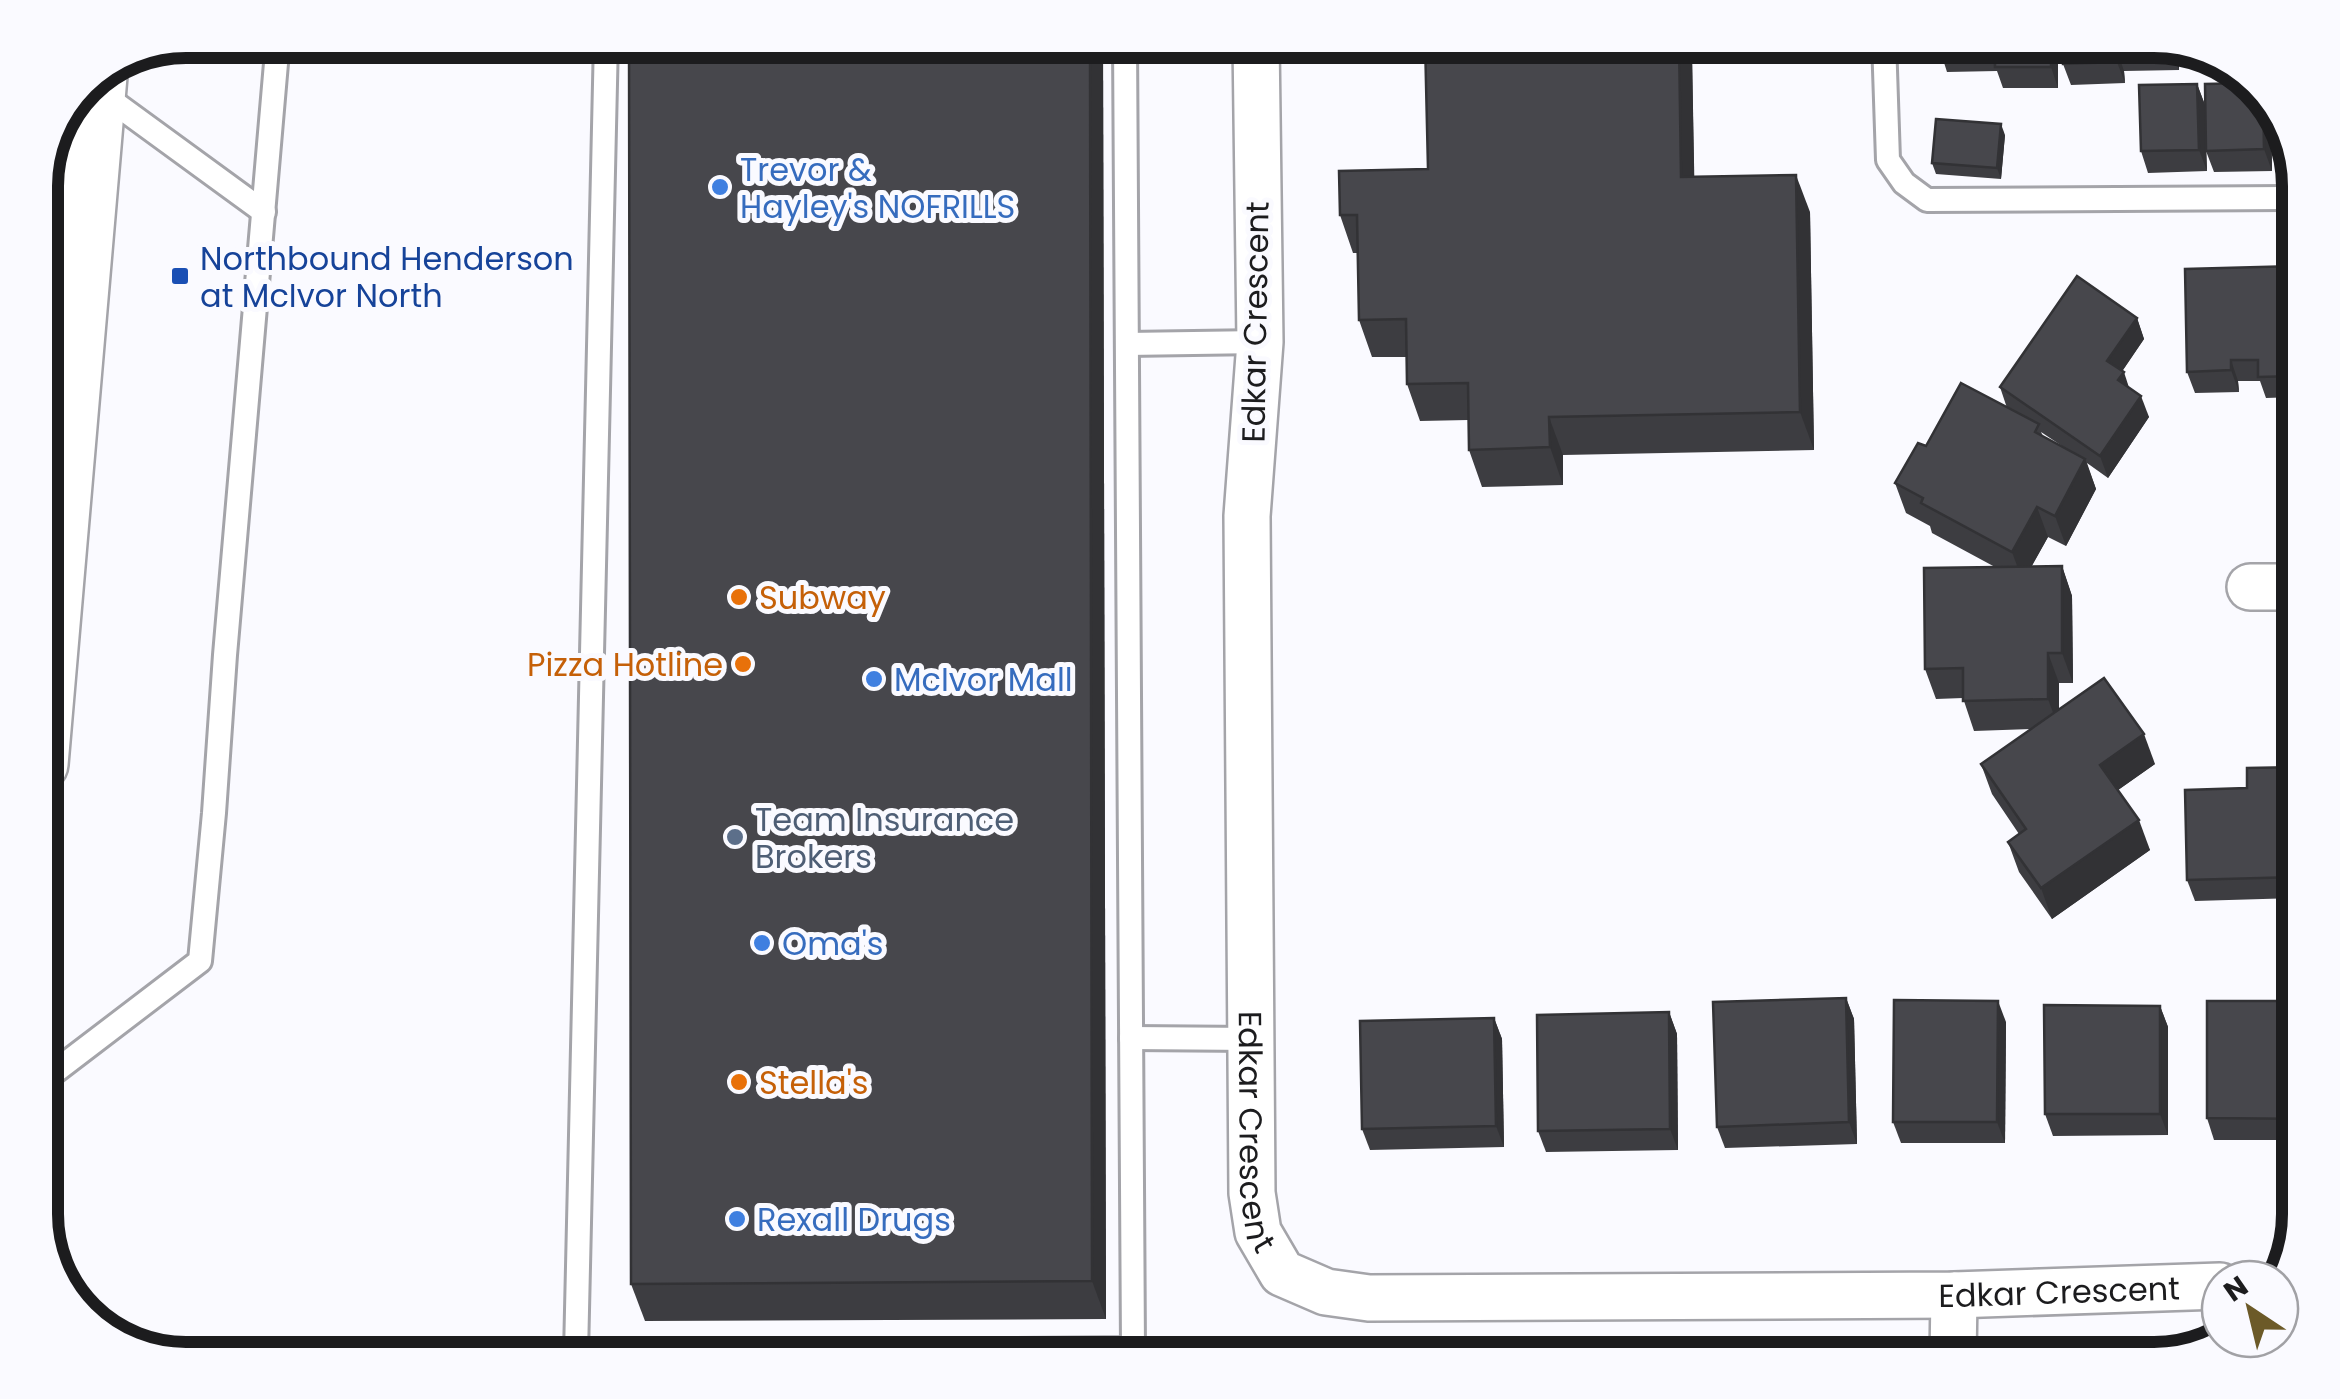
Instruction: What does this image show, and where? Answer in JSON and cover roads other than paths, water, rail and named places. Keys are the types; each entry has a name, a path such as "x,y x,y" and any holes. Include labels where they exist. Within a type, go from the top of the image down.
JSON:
{"main road":[{"path":"58,449 98,92"}],"street":[{"name":"Edkar Crescent","path":"1256,58 1260,342 1247,516 1252,1193 1258,1232 1282,1273 1326,1292 1369,1298 1954,1295 2200,1287"},
{"path":"2250,587 2282,587"},
{"path":"1953,1342 1954,1295"}],"lane":[{"path":"58,1069 200,960 277,58"},
{"path":"576,1342 606,58"},
{"path":"1125,58 1133,1342"},
{"path":"1885,58 1888,160 1904,183 1927,200 2282,198"},
{"path":"104,87 264,212"},
{"path":"1127,344 1260,342"},
{"path":"1131,1038 1252,1039"}],"place":[{"name":"Trevor & Hayley's NOFRILLS","path":"720,187"},
{"name":"Northbound Henderson at McIvor North","path":"180,276"},
{"name":"Subway","path":"739,597"},
{"name":"Pizza Hotline","path":"743,664"},
{"name":"McIvor Mall","path":"874,679"},
{"name":"Team Insurance Brokers","path":"735,837"},
{"name":"Oma's","path":"762,943"},
{"name":"Stella's","path":"739,1082"},
{"name":"Rexall Drugs","path":"737,1219"}]}
